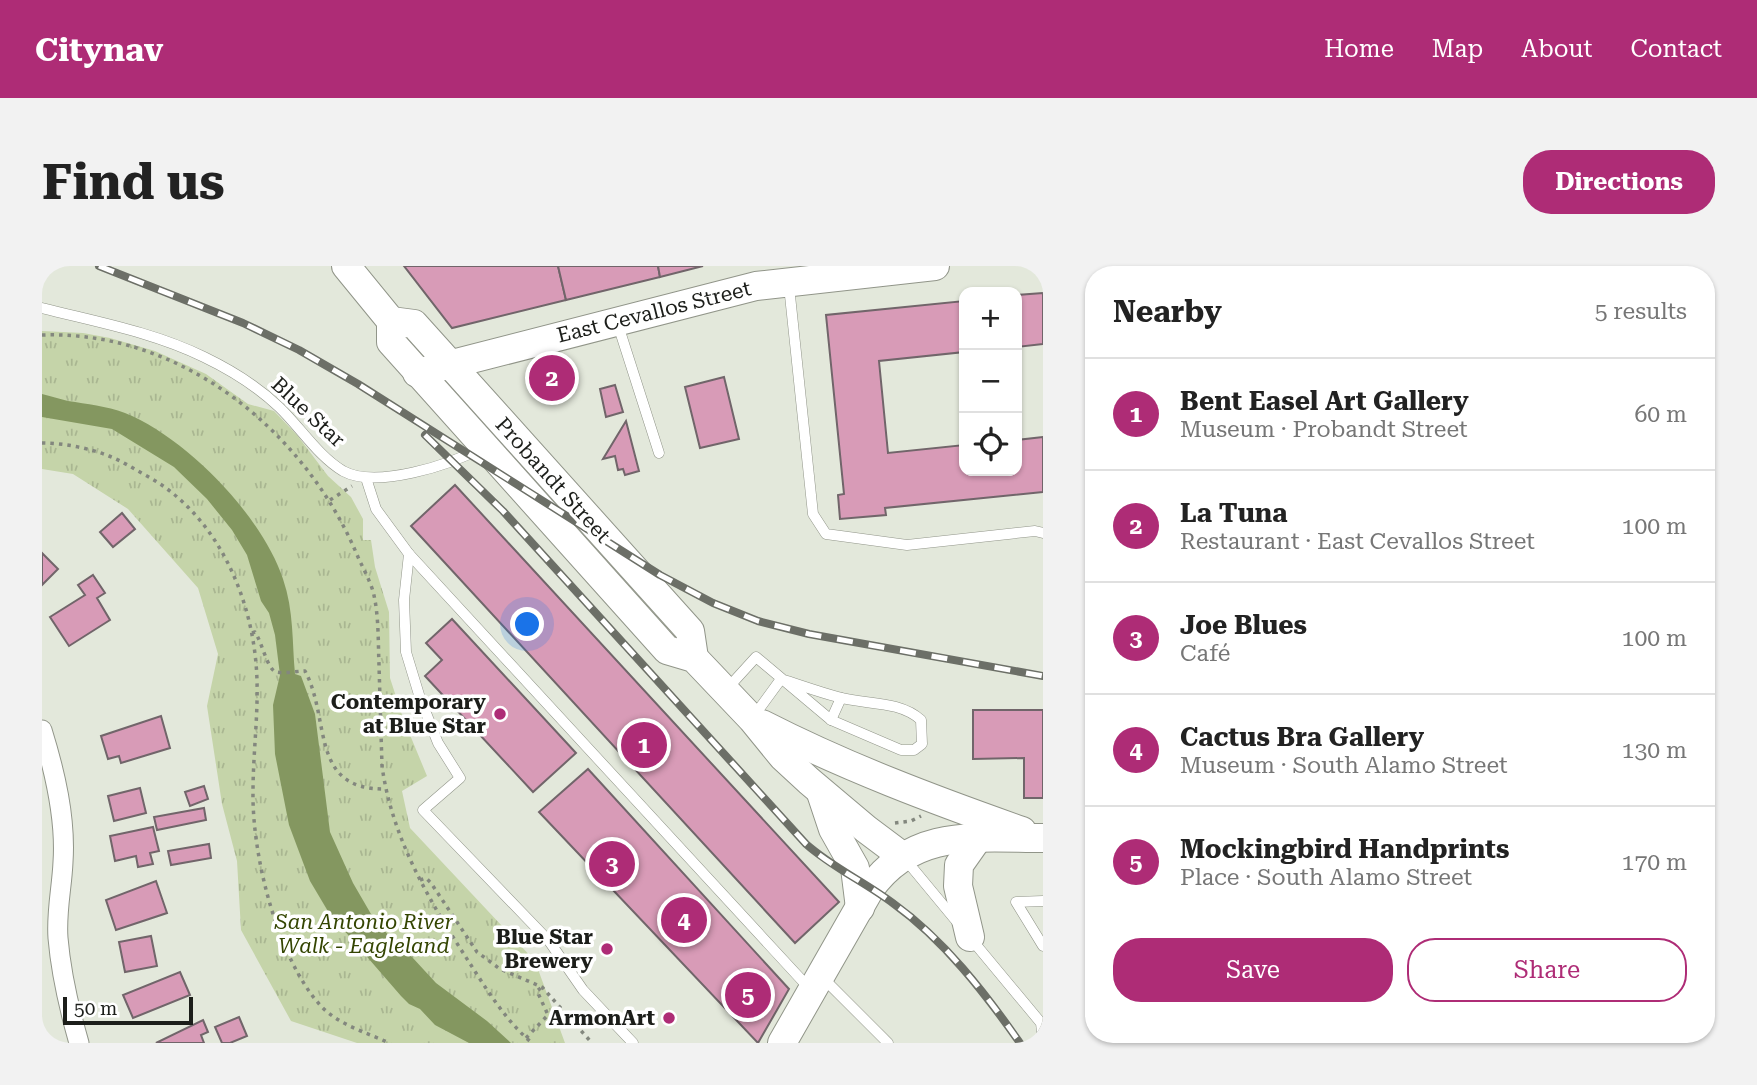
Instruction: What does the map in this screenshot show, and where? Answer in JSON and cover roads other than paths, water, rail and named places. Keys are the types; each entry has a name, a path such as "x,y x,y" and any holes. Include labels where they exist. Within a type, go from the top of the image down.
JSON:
{"main road":[{"name":"Probandt Street","path":"346,266 391,321 391,342 417,373 495,438 690,631 694,659 752,719 783,757 820,791 902,856"},
{"name":"East Cevallos Street","path":"417,373 730,291 789,280 935,266"},
{"name":"Probandt Street","path":"391,321 414,324 450,364 495,438"},
{"path":"752,719 935,801 1042,838"},
{"path":"820,791 834,829 855,868 860,908"},
{"path":"782,1043 883,871 902,856 936,842 978,838 1042,838"},
{"path":"970,937 958,886 959,865 978,838"}],"street":[{"path":"42,730 60,805 64,861 58,935 67,1003 79,1043"}],"lane":[{"path":"789,280 813,514 826,534 907,545 1035,531 1043,533"},
{"name":"Blue Star","path":"42,309 149,335 205,357 267,397 344,471 366,478"},
{"path":"617,321 659,453"},
{"path":"495,438 469,454 419,470 366,478 376,509 410,554 446,594 816,984 888,1043"},
{"path":"410,554 404,600 405,652 438,743 460,779 423,810 549,941 583,990 633,1043"},
{"path":"725,691 756,657 781,679 831,720 901,750 914,750 922,744 921,720 914,713 903,708 841,698 781,679"},
{"path":"752,719 781,679"},
{"path":"831,720 841,698"},
{"path":"902,856 1042,1023 1043,1041"},
{"path":"1043,901 1016,902 1043,946"}],"railway":[{"path":"99,266 243,323 299,350 358,384 660,575 713,603 758,621 809,634 1043,676"},
{"path":"425,435 503,511 806,844 894,904 930,934 993,1005 1020,1043"}],"place":[{"name":"La Tuna","path":"552,378"},
{"name":"Contemporary at Blue Star","path":"500,714"},
{"name":"Bent Easel Art Gallery","path":"644,745"},
{"name":"Joe Blues","path":"612,864"},
{"name":"Cactus Bra Gallery","path":"684,920"},
{"name":"Blue Star Brewery","path":"607,949"},
{"name":"Mockingbird Handprints","path":"748,995"},
{"name":"ArmonArt","path":"669,1018"}],"park label":[{"name":"San Antonio River Walk - Eagleland","path":"364,934"}]}
